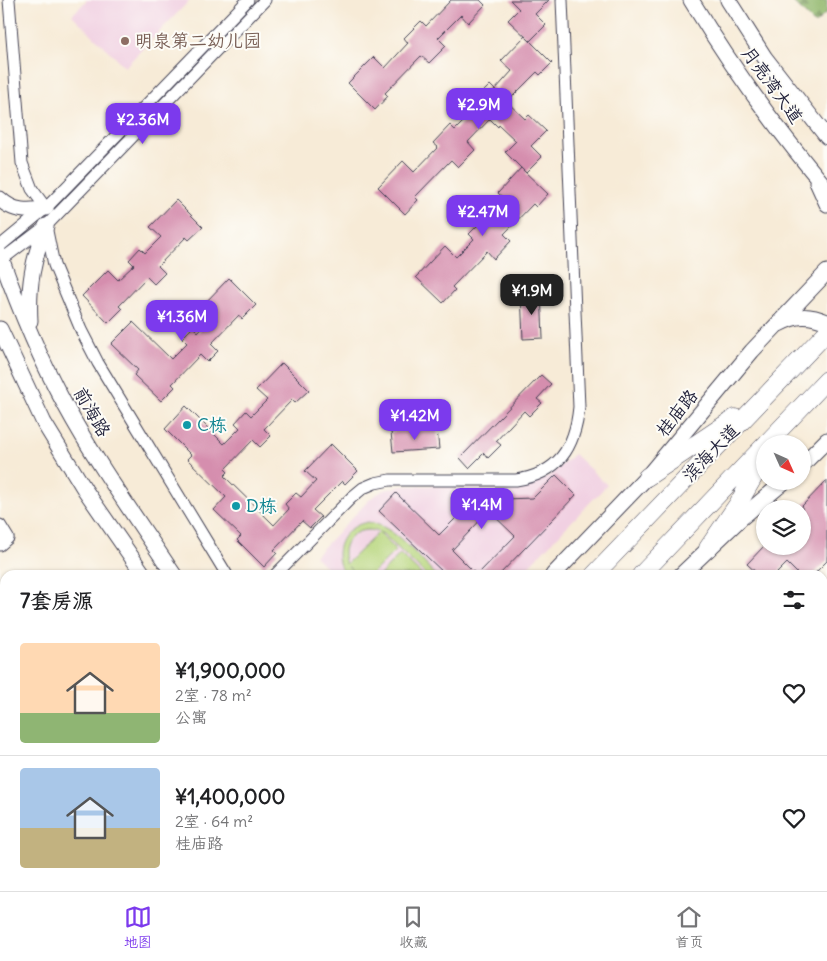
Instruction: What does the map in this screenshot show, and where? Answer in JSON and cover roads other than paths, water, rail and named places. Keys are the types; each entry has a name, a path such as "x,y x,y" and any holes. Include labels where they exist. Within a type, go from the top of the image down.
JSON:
{"highway":[{"name":"滨海大道","path":"599,570 827,332"},
{"name":"滨海大道","path":"774,435 827,380"},
{"path":"647,476 768,394"},
{"path":"778,435 791,417"},
{"name":"滨海大道","path":"646,570 756,454"},
{"path":"708,548 738,504 756,473"}],"main road":[{"name":"月亮湾大道","path":"691,0 732,62 810,170 827,189"},
{"name":"月亮湾大道","path":"728,0 765,58 827,137"},
{"path":"810,170 827,204"},
{"path":"0,198 10,206 18,209 36,211 46,208"},
{"path":"31,335 29,300 31,273 36,249 46,226"},
{"name":"前海路","path":"0,255 31,335 66,405 171,570"},
{"path":"811,288 821,275 827,262"},
{"name":"桂庙路","path":"558,570 647,476 775,326 827,272"},
{"path":"775,326 789,319 803,316 816,317 827,322"},
{"path":"0,329 49,430 85,490 141,570"},
{"path":"811,456 827,440"},
{"path":"686,570 708,548 775,490"}],"street":[{"path":"9,0 22,163 32,189 46,208"},
{"path":"0,255 248,0"},
{"path":"0,255 46,226 265,0"},
{"path":"280,570 363,488 390,480 516,480 530,478 546,471 568,450 576,429 579,407 562,0"},
{"path":"46,226 54,265 81,330 98,364 224,570"},
{"path":"0,525 8,538 0,545"}],"place":[{"name":"明泉第二幼儿园","path":"125,41"},
{"name":"C栋","path":"187,425"},
{"name":"D栋","path":"236,506"}]}
